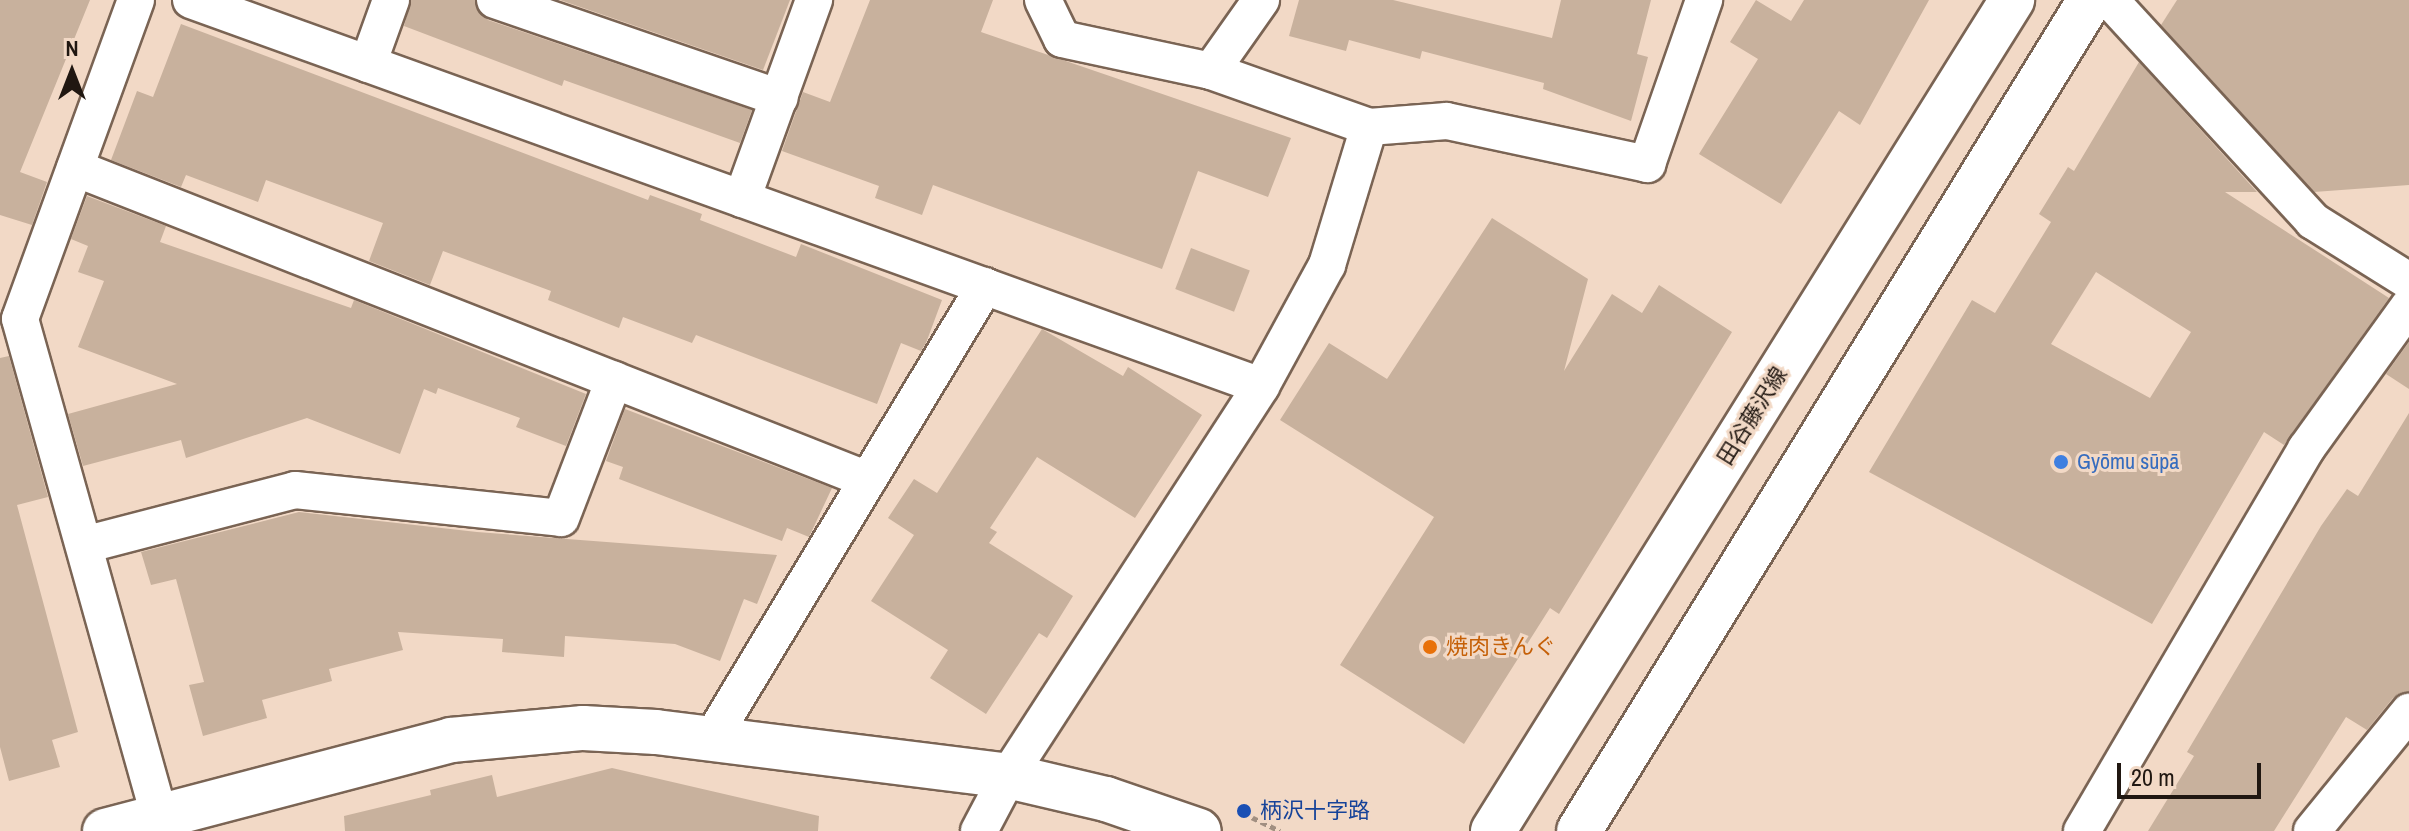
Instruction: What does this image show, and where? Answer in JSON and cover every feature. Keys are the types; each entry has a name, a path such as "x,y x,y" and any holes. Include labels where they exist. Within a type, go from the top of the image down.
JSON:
{"main road":[{"name":"田谷藤沢線","path":"1493,831 2012,0"},
{"path":"1579,831 2090,0"},
{"path":"105,831 451,740 509,732 583,728 712,738 1008,776 1106,799 1199,831"}],"street":[{"path":"136,0 20,319 159,815"},
{"path":"191,0 1261,386"},
{"path":"368,64 391,0"},
{"path":"495,0 780,98"},
{"path":"742,199 814,0"},
{"path":"1043,0 1062,39 1211,71 1369,127 1447,121 1647,164 1704,0"},
{"path":"1211,71 1261,0"},
{"path":"2110,0 2313,221 2409,281"},
{"path":"979,831 1008,776 1261,386 1327,265 1369,127"},
{"path":"75,168 868,480"},
{"path":"712,738 985,286"},
{"path":"2082,831 2306,449 2409,306"},
{"path":"84,545 295,490 561,518 614,380"},
{"path":"2312,831 2409,712"}],"building":[{"path":"0,0 90,0 20,172 47,182 32,225 0,215"},
{"path":"411,0 475,0 488,20 752,110 740,143 564,80 562,86 404,26"},
{"path":"560,0 790,0 763,70"},
{"path":"870,0 993,0 981,32 1291,138 1268,197 1198,171 1162,269 933,185 922,215 875,198 879,186 782,151 803,92 830,102"},
{"path":"1299,0 1393,0 1552,38 1561,0 1651,0 1637,54 1648,57 1631,121 1543,89 1544,83 1422,51 1420,59 1349,40 1346,51 1289,36"},
{"path":"1756,0 1791,21 1804,0 1929,0 1860,125 1839,111 1781,204 1699,154 1758,59 1730,42"},
{"path":"2177,0 2409,0 2409,185 2314,192 2161,25"},
{"path":"181,24 648,200 650,195 702,214 700,220 796,257 801,244 942,300 926,343 921,351 901,343 877,404 696,335 692,343 623,317 619,328 548,300 551,291 443,251 430,285 369,261 383,223 266,180 258,202 186,175 181,187 111,160 137,91 153,97"},
{"path":"2139,62 2257,192 2225,192 2389,298 2284,445 2264,432 2152,624 1869,472 1972,300 1995,313 2051,222 2039,214 2068,167 2074,171","holes":["2096,272 2191,332 2150,398 2051,344"]},
{"path":"87,196 166,226 160,242 351,308 354,300 586,394 566,446 516,427 520,418 438,388 436,394 424,389 400,454 307,418 186,458 181,440 83,466 68,414 177,384 78,347 104,281 78,272 88,246 71,239"},
{"path":"1492,218 1588,279 1564,371 1612,294 1642,313 1659,285 1732,332 1559,614 1550,608 1464,744 1340,665 1434,517 1280,420 1329,343 1387,379"},
{"path":"1191,248 1250,271 1234,312 1175,289"},
{"path":"1042,329 1123,376 1128,367 1202,415 1135,518 1037,457 990,528 997,532 989,543 1073,596 1047,638 1039,633 986,714 930,678 948,650 871,601 914,535 888,518 914,479 937,493"},
{"path":"2409,342 2409,389 2386,374"},
{"path":"9,356 48,497 17,505 78,732 52,740 60,767 9,781 0,747 0,358"},
{"path":"625,409 832,488 809,537 787,528 782,541 619,479 623,467 606,461"},
{"path":"2409,413 2409,692 2393,698 2367,730 2346,717 2274,831 2148,831 2194,756 2187,752 2321,526 2347,489 2358,496"},
{"path":"299,512 477,532 777,555 757,604 744,599 720,661 675,644 565,636 564,657 502,652 503,639 398,632 403,650 329,669 332,681 262,700 267,718 203,736 189,685 204,682 176,579 151,585 141,552"},
{"path":"612,768 819,816 818,831 345,831 344,816 431,795 430,790 492,775 497,797"}],"place":[{"name":"Gyōmu sūpā","path":"2061,462"},
{"name":"焼肉きんぐ","path":"1430,647"},
{"name":"柄沢十字路","path":"1244,811"}]}
